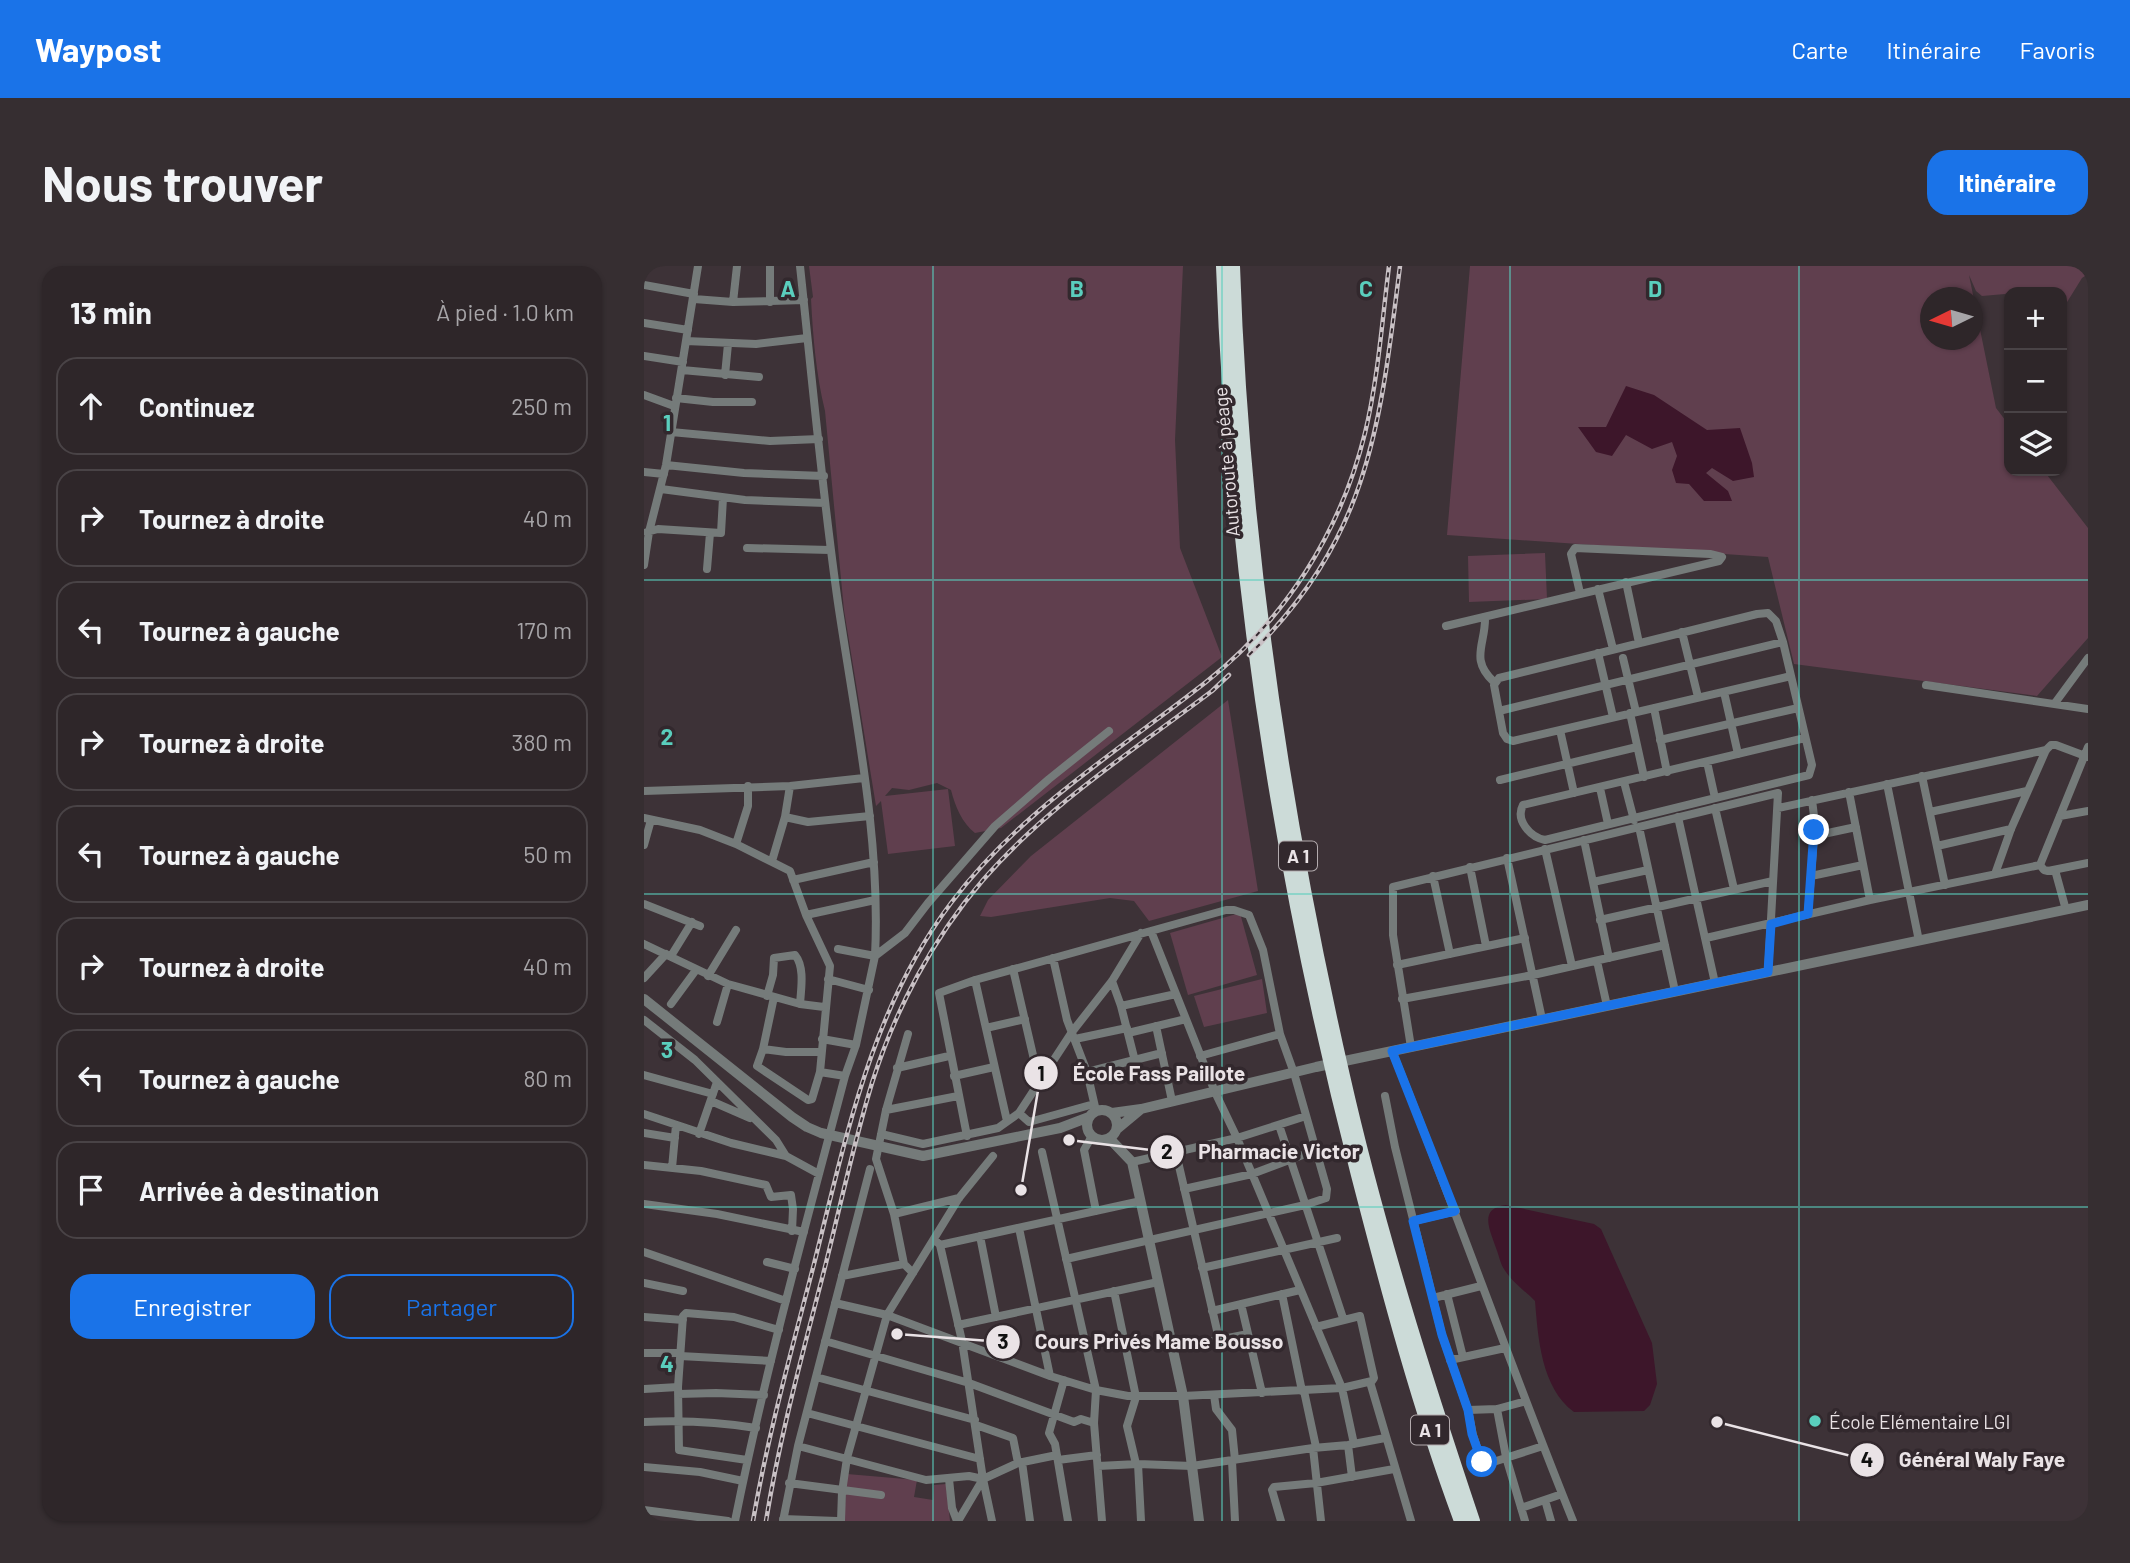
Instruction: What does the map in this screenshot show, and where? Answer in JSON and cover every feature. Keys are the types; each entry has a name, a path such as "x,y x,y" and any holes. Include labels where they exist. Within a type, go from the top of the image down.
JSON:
{"highway":[{"name":"A 1","path":"1223,266 1233,440 1252,628 1262,659 1286,850 1398,1323 1461,1521"},
{"name":"Autoroute à péage","path":"1233,266 1243,452 1262,616 1262,659"},
{"name":"A 1","path":"1338,1078 1473,1521"}],"street":[{"path":"644,565 647,532 665,470 698,266"},
{"path":"733,302 737,266"},
{"path":"770,266 770,302"},
{"path":"735,1521 779,1329 845,1076 856,1045 875,956 874,862 870,816 825,503 800,266"},
{"path":"644,285 733,302 804,300"},
{"path":"644,323 688,330"},
{"path":"686,341 756,344 807,338"},
{"path":"725,374 728,344"},
{"path":"644,356 725,374 759,377"},
{"path":"644,395 675,402 752,402"},
{"path":"671,432 770,441 818,439"},
{"path":"644,472 665,470 824,476"},
{"path":"661,489 723,498 825,503"},
{"path":"647,532 658,529 722,533 723,498"},
{"path":"707,569 710,533"},
{"path":"747,548 831,550"},
{"path":"1446,626 1719,561 1721,557 1710,554 1575,548 1571,554 1580,593"},
{"path":"1626,582 1639,643"},
{"path":"1598,589 1613,649"},
{"path":"1494,682 1499,678 1765,612 1772,615 1776,621 1783,642 1790,676 1798,708 1805,738 1812,770 1807,776 1545,840 1536,838 1526,830 1520,814 1523,805 1805,738"},
{"path":"1485,617 1486,627 1479,653 1483,671 1494,682 1503,733 1509,741 1790,676"},
{"path":"1682,632 1698,697"},
{"path":"1499,711 1783,642"},
{"path":"1598,653 1613,717"},
{"path":"2055,703 2084,667 2088,657"},
{"path":"1623,658 1629,679 1637,747 1644,777"},
{"path":"1926,685 2088,709"},
{"path":"1724,692 1738,754"},
{"path":"1654,708 1667,772"},
{"path":"1660,740 1798,708"},
{"path":"1560,730 1574,793"},
{"path":"838,949 875,956 905,933 995,826 1109,732"},
{"path":"1995,874 2046,750 2051,745 2056,745 2086,757"},
{"path":"1500,780 1637,747"},
{"path":"2040,865 2088,747"},
{"path":"1777,808 2046,750"},
{"path":"1707,762 1715,798"},
{"path":"1922,776 1945,885"},
{"path":"644,791 790,786 864,778"},
{"path":"1624,782 1648,870 1675,991"},
{"path":"1887,784 1919,941"},
{"path":"736,844 748,806 748,786"},
{"path":"772,861 785,817 790,786"},
{"path":"1600,788 1608,824"},
{"path":"1849,792 1870,900"},
{"path":"1930,812 2027,792"},
{"path":"1411,1047 1397,965 1392,916 1394,887 1778,793 1768,972"},
{"path":"1808,914 1815,818 1812,800"},
{"path":"1715,808 1734,890"},
{"path":"2060,817 2088,811"},
{"path":"785,817 808,822 870,816"},
{"path":"1678,817 1716,983"},
{"path":"644,845 648,819 700,830 789,870 830,966 824,1007 820,1072 813,1099 808,1100 758,1068 771,996 774,958 795,955 798,957 800,1004"},
{"path":"1814,836 1856,827"},
{"path":"1937,846 2011,830"},
{"path":"1584,840 1609,958"},
{"path":"1545,849 1572,966"},
{"path":"1507,858 1542,1019"},
{"path":"793,880 874,862"},
{"path":"2040,865 2046,871 2088,863"},
{"path":"1811,876 1863,865"},
{"path":"1706,938 1870,900 2040,865"},
{"path":"1470,867 1486,946"},
{"path":"1593,883 1648,870"},
{"path":"2055,870 2066,910"},
{"path":"1433,876 1450,954"},
{"path":"1601,920 1773,881"},
{"path":"806,915 875,900"},
{"path":"644,904 695,924 644,978"},
{"path":"1018,1113 1029,1122 1093,1111 1112,1113 1141,1109 1392,1051 2088,905"},
{"path":"967,1136 939,993 1013,969 1226,910 1249,915 1263,950 1280,1034 1327,1189 1326,1198 1269,1214 1066,1259"},
{"path":"708,975 736,930"},
{"path":"1151,931 1215,1092 1342,1388 1351,1445 1352,1477"},
{"path":"880,1134 923,1144 998,1128 1018,1113 1112,981 1141,933"},
{"path":"1397,965 1525,938"},
{"path":"644,944 727,984 800,1004 824,1007"},
{"path":"1402,999 1532,975 1665,945"},
{"path":"1053,958 1067,1020 1087,1072 1093,1111 1087,1126 1092,1136"},
{"path":"1597,961 1607,1006"},
{"path":"1013,969 1039,1081"},
{"path":"671,1004 696,970"},
{"path":"828,979 869,990"},
{"path":"975,980 1007,1121"},
{"path":"1112,981 1135,1060"},
{"path":"717,1022 727,984"},
{"path":"1121,1006 1175,994"},
{"path":"644,999 792,1117 821,1133 923,1156 1060,1128 1093,1111"},
{"path":"985,1028 1025,1019"},
{"path":"1074,1036 1128,1031 1185,1019"},
{"path":"644,1020 695,1060 776,1140 786,1156"},
{"path":"1156,1026 1172,1101"},
{"path":"908,1034 886,1110 876,1159 894,1214 904,1264 913,1273"},
{"path":"1200,1056 1280,1034"},
{"path":"822,1039 856,1045"},
{"path":"763,1049 820,1052"},
{"path":"1392,1051 1573,1521"},
{"path":"1087,1072 1162,1054"},
{"path":"897,1068 950,1056"},
{"path":"954,1076 994,1066"},
{"path":"820,1072 845,1076"},
{"path":"644,1075 712,1097 754,1119"},
{"path":"699,1134 717,1082"},
{"path":"886,1110 958,1096"},
{"path":"1385,1096 1433,1298 1482,1462 1487,1464 1543,1446"},
{"path":"1060,1128 1099,1139 1113,1134 1141,1109"},
{"path":"1112,1113 1117,1122 1113,1134"},
{"path":"644,1114 699,1134 786,1156 819,1174"},
{"path":"1132,1163 1237,1139 1306,1116"},
{"path":"672,1168 676,1125"},
{"path":"1279,1125 1343,1318"},
{"path":"644,1133 675,1138"},
{"path":"1113,1134 1132,1163 1141,1201 1183,1396 1199,1521"},
{"path":"1092,1136 1084,1150 1096,1211"},
{"path":"1184,1189 1252,1174 1316,1150"},
{"path":"1042,1152 1096,1390 1094,1423 1102,1521"},
{"path":"1176,1153 1219,1339"},
{"path":"870,1169 798,1446 783,1520 839,1521 847,1458 887,1315 913,1273 937,1242 959,1198 993,1156"},
{"path":"644,1165 701,1171 766,1185 771,1196 791,1195 792,1231"},
{"path":"894,1214 959,1198"},
{"path":"937,1242 980,1236 1141,1201"},
{"path":"644,1204 730,1216 804,1232"},
{"path":"1413,1221 1455,1211"},
{"path":"1019,1228 1050,1376"},
{"path":"980,1236 996,1317"},
{"path":"1202,1268 1337,1238"},
{"path":"937,1242 962,1341 992,1521"},
{"path":"644,1252 786,1301"},
{"path":"767,1262 795,1269"},
{"path":"842,1276 904,1264"},
{"path":"958,1325 1158,1282"},
{"path":"644,1283 683,1291"},
{"path":"1433,1298 1481,1286"},
{"path":"1212,1311 1300,1290"},
{"path":"1114,1291 1136,1397 1127,1426 1137,1464 1141,1521"},
{"path":"1282,1294 1314,1448 1321,1521"},
{"path":"1447,1294 1463,1357"},
{"path":"835,1303 887,1315 1050,1376 1096,1390 1136,1397 1342,1388 1370,1382 1374,1378 1362,1317 1343,1318 1316,1327"},
{"path":"1241,1304 1262,1392"},
{"path":"747,1460 679,1450 677,1420 683,1320 686,1313 717,1315 779,1329"},
{"path":"644,1317 683,1320"},
{"path":"1173,1349 1248,1334"},
{"path":"825,1341 969,1383 1074,1422 1081,1419 1094,1423"},
{"path":"1450,1360 1505,1348"},
{"path":"644,1353 771,1362"},
{"path":"816,1377 975,1422 1013,1438 1031,1521"},
{"path":"1064,1380 1049,1437 1054,1442 1058,1457 1068,1521"},
{"path":"1370,1382 1411,1521"},
{"path":"644,1389 764,1395"},
{"path":"1214,1395 1216,1409 1232,1430 1235,1521"},
{"path":"1468,1410 1497,1409 1526,1401"},
{"path":"1497,1409 1506,1457 1525,1521"},
{"path":"807,1413 980,1459"},
{"path":"644,1422 677,1420 728,1423 756,1428"},
{"path":"1098,1466 1192,1466 1385,1438"},
{"path":"798,1446 926,1479 969,1476 983,1479"},
{"path":"958,1521 983,1479 1020,1462 1097,1455"},
{"path":"644,1467 700,1472 743,1480"},
{"path":"1281,1521 1272,1488 1395,1469"},
{"path":"949,1479 952,1508 958,1521"},
{"path":"789,1483 881,1495"},
{"path":"1521,1508 1562,1494"},
{"path":"1545,1500 1551,1521"},
{"path":"644,1510 728,1521"}],"shaded area":[{"path":"809,266 1183,266 1175,440 1180,548 1222,657 1001,828 975,833 960,814 951,790 937,783 909,790 892,788 885,796 948,789 955,846 888,854 881,801 876,806 844,610 825,411 814,341"},
{"path":"1470,266 2088,266 2088,274 2082,278 2067,302 2067,287 2004,287 2004,294 1983,296 1983,287 1974,287 1969,275 1971,287 1920,287 1920,350 1983,350 1983,344 1996,408 2004,418 2004,476 2048,476 2088,528 2088,638 2037,696 1794,664 1768,557 1447,535"},
{"path":"1626,386 1654,395 1707,430 1740,428 1754,477 1733,481 1712,468 1706,473 1728,491 1732,501 1704,501 1689,484 1676,483 1672,470 1677,456 1672,442 1652,449 1626,435 1612,456 1596,452 1578,427 1606,427"},
{"path":"1545,553 1547,599 1469,602 1468,556"},
{"path":"1228,700 1258,891 1149,921 1134,901 1110,898 991,917 980,916 988,900 1031,856"},
{"path":"1240,913 1257,975 1188,995 1170,933"},
{"path":"1262,979 1267,1013 1204,1027 1194,996"},
{"path":"1506,1205 1594,1224 1601,1229 1652,1343 1657,1384 1650,1405 1644,1411 1574,1412 1554,1390 1543,1361 1535,1301 1504,1269 1489,1227 1492,1210"},
{"path":"847,1474 917,1480 914,1497 933,1500 934,1485 946,1484 950,1521 844,1521"}],"railway":[{"path":"753,1521 781,1392 850,1122 881,1031 900,986 923,944 951,903 1007,840 1071,784 1235,658 1285,602 1325,539 1355,469 1369,413 1389,266"},
{"path":"1249,655 1289,611 1321,567 1345,522 1362,476 1375,428 1385,377 1400,266"},
{"path":"766,1521 793,1392 865,1105 881,1056 917,976 965,902 1008,853 1063,803 1212,691 1229,675"}],"place":[{"name":"Pharmacie Victor","path":"1069,1140"},
{"name":"École Fass Paillote","path":"1021,1190"},
{"name":"Cours Privés Mame Bousso","path":"897,1334"},
{"name":"École Elémentaire LGI","path":"1815,1421"},
{"name":"Général Waly Faye","path":"1717,1422"}],"route":[{"path":"1482,1462 1472,1434 1468,1410 1442,1335 1413,1221 1455,1211 1392,1051 1768,972 1771,924 1808,914 1814,830"}]}
